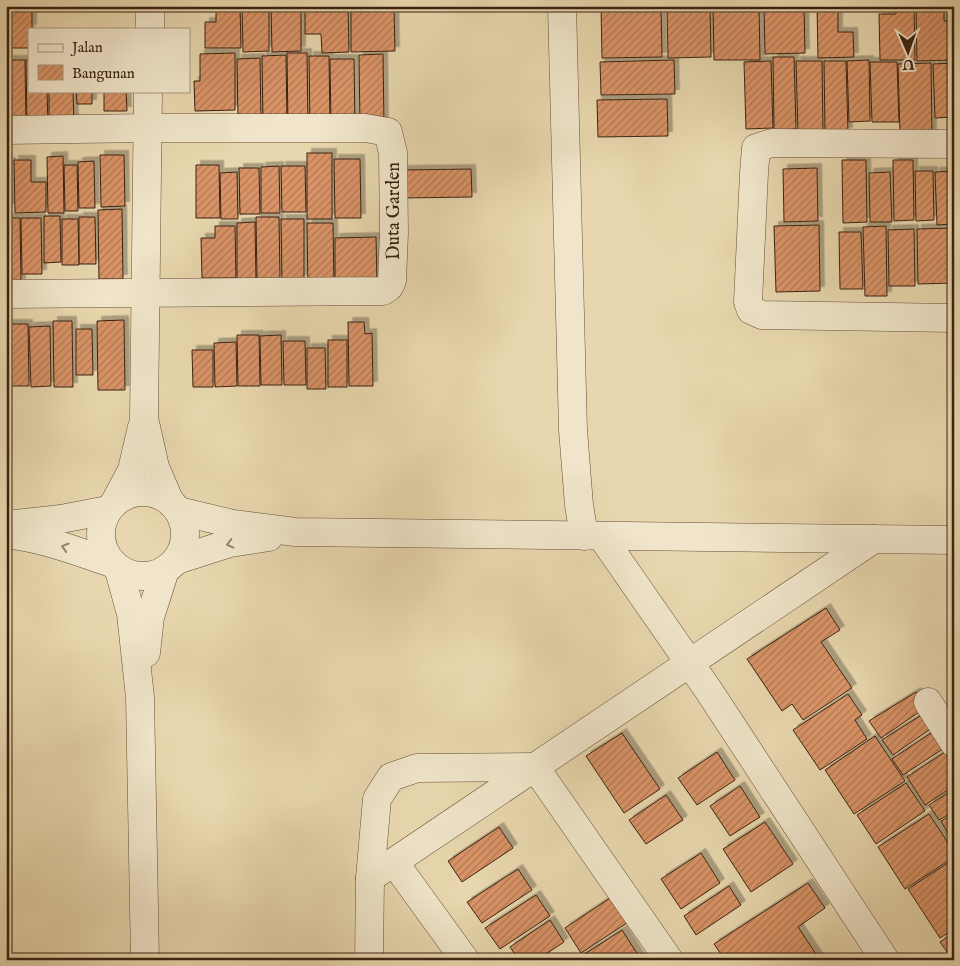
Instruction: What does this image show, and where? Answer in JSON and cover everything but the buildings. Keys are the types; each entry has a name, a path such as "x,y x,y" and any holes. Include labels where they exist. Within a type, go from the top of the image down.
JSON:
{"street":[{"path":"150,6 150,28"},
{"path":"562,6 573,430 579,505 593,536 690,663 886,960"},
{"path":"145,960 140,697 131,614 115,566 104,551 100,537 101,523 132,470 144,418 148,92"},
{"name":"Duta Garden","path":"6,130 365,128 388,132 393,153 394,233 392,280 389,287 383,290 6,294"},
{"path":"954,144 772,144 756,148 748,302 752,310 762,315 954,318"},
{"path":"140,697 150,617 171,565 182,551 185,541 183,520 155,467 144,418"},
{"path":"6,525 61,519 111,506 125,496 135,492 147,492 159,495 174,506 233,524 295,532 954,540"},
{"path":"6,534 64,547 115,566 134,576 150,576 171,565 230,543 295,532"},
{"path":"370,878 874,539"},
{"path":"928,702 954,743"},
{"path":"369,960 370,878 377,799 391,777 417,768 536,767"},
{"path":"536,767 669,960"},
{"path":"394,862 465,960"}]}
